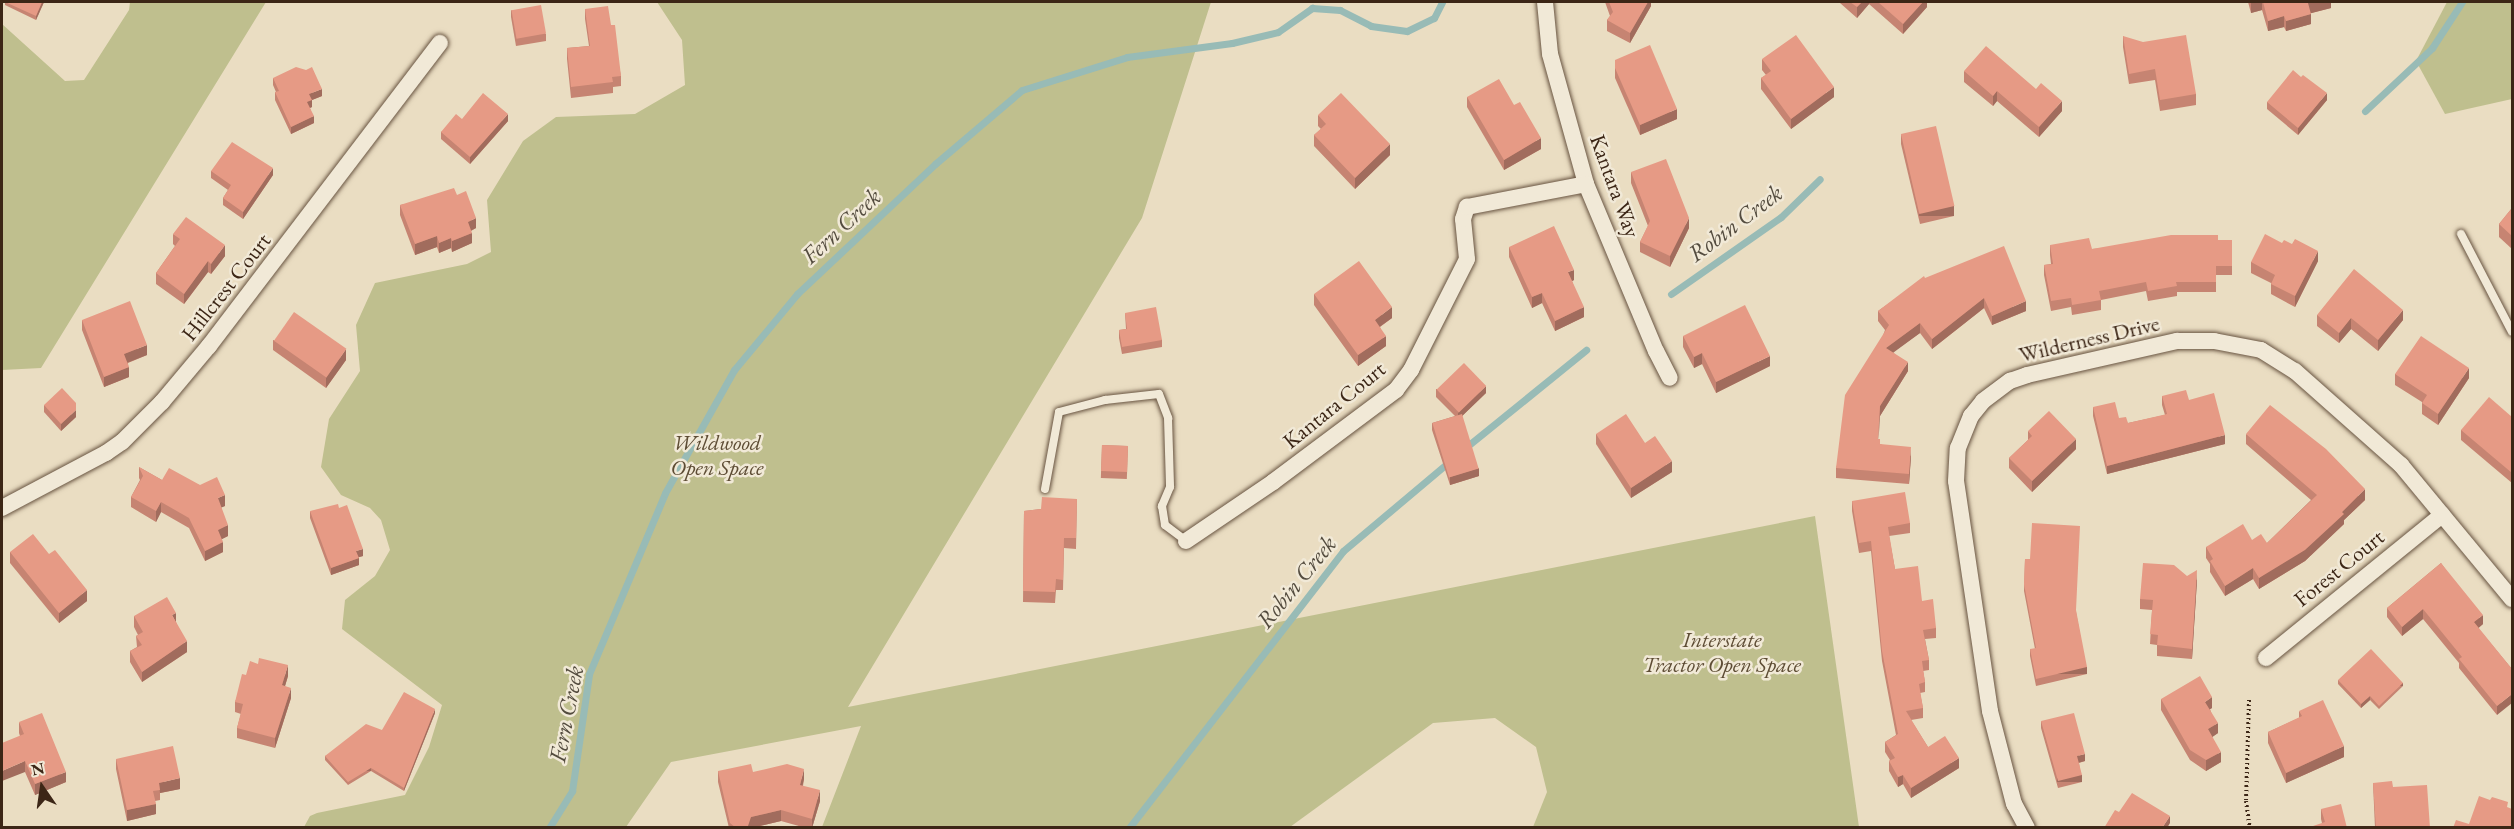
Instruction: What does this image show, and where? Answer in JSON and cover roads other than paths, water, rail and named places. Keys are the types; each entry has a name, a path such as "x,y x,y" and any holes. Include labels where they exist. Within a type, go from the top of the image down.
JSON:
{"street":[{"name":"Kantara Way","path":"1545,2 1550,54 1586,184 1656,351 1670,378"},
{"name":"Hillcrest Court","path":"2,508 106,453 122,442 162,402 216,337 440,43"},
{"name":"Kantara Court","path":"1186,541 1273,482 1396,390 1411,370 1467,259 1463,219 1467,207 1586,184"},
{"name":"Wilderness Drive","path":"2028,828 2014,804 1990,711 1956,481 1958,448 1971,416 1996,390 2027,375 2166,342 2214,341 2253,347 2295,370 2401,465 2512,599"},
{"name":"Forest Court","path":"2266,658 2442,515"}],"lane":[{"path":"2461,234 2512,332"},
{"path":"1045,489 1059,412 1105,400 1159,394 1167,418 1170,487 1162,506 1165,525 1186,541"}],"waterway":[{"name":"Fern Creek","path":"549,828 572,791 589,674 665,493 734,370 797,294 935,164 1022,90 1127,57 1232,43 1278,32 1312,8 1340,10 1371,26 1407,31 1434,18 1442,2"},
{"path":"2365,111 2432,48 2462,2"},
{"name":"Robin Creek","path":"1671,294 1781,217 1820,179"},
{"name":"Robin Creek","path":"1465,448 1586,350"},
{"name":"Robin Creek","path":"1129,828 1343,551 1450,461"}],"park label":[{"name":"Wildwood Open Space","path":"717,455"},
{"name":"Interstate Tractor Open Space","path":"1722,652"}]}
